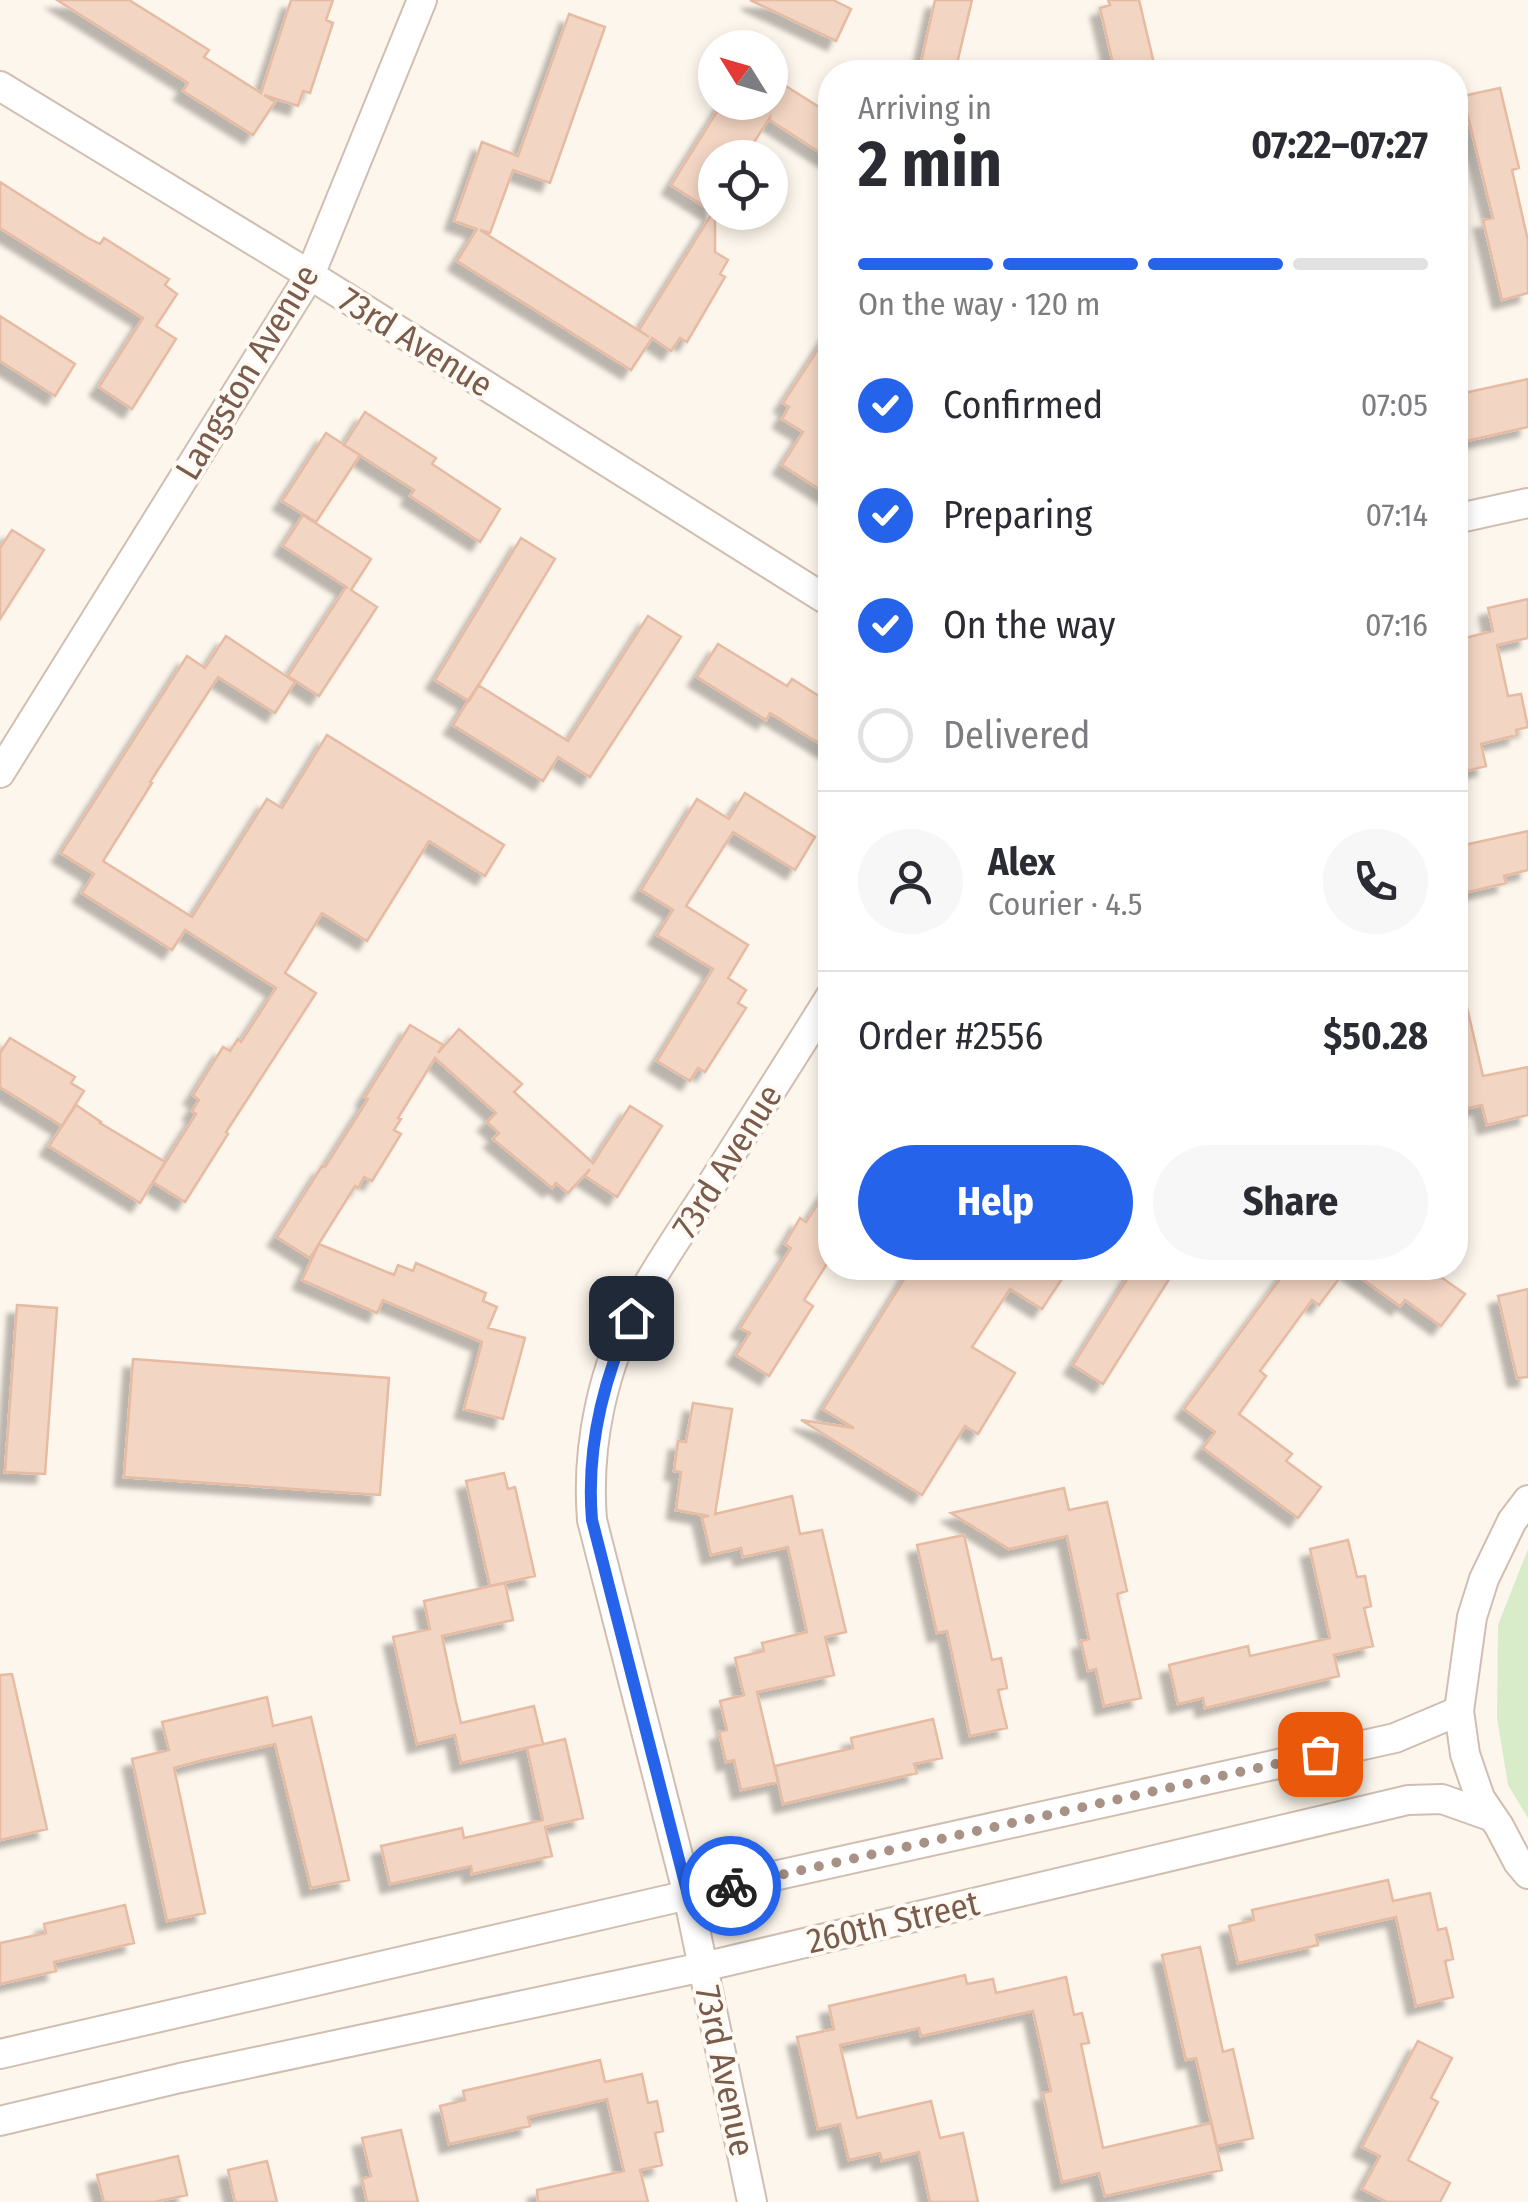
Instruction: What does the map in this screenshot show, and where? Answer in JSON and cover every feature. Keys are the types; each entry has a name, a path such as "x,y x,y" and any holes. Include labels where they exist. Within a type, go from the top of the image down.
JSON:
{"street":[{"name":"Langston Avenue","path":"0,773 310,275 422,0"},
{"name":"73rd Avenue","path":"0,86 310,275 818,594"},
{"path":"1468,516 1528,503"},
{"name":"73rd Avenue","path":"752,2202 688,1895 592,1520 590,1491 594,1436 608,1377 639,1301 818,1016"},
{"path":"1528,1500 1512,1522 1484,1579 1472,1617 1459,1711 1465,1754 1480,1798 1528,1874"},
{"name":"260th Street","path":"0,2054 688,1895 1395,1738 1459,1711"},
{"name":"260th Street","path":"0,2121 180,2078 704,1967 1408,1800 1442,1799 1490,1816"}],"green space":[{"path":"1528,1549 1528,1818 1508,1785 1497,1718 1498,1625"}],"building":[{"path":"57,0 129,0 209,50 204,57 261,93 291,0 333,0 326,20 333,23 310,93 303,91 298,106 264,95 275,102 253,135 183,91 188,83"},
{"path":"750,0 833,0 851,9 836,41"},
{"path":"935,0 972,0 958,60 922,60"},
{"path":"1108,0 1139,0 1153,60 1112,60 1100,8 1110,5"},
{"path":"569,14 605,27 550,183 513,170 490,233 480,230 649,337 639,330 702,230 715,230 715,252 728,260 720,274 725,277 687,342 680,338 671,351 652,338 631,370 457,261 477,229 454,221 482,142 518,156"},
{"path":"788,87 818,106 818,151 770,120 788,120"},
{"path":"1500,88 1519,168 1512,170 1528,241 1528,293 1502,300 1483,220 1493,218 1468,116 1468,95"},
{"path":"712,120 768,120 755,140 699,140"},
{"path":"698,142 698,202 671,185"},
{"path":"0,182 88,238 100,244 104,238 169,279 165,285 177,294 156,326 176,339 132,409 99,387 143,318 0,228"},
{"path":"0,316 75,364 55,396 0,361"},
{"path":"818,349 818,488 782,465 803,432 782,419 789,407 783,403"},
{"path":"1528,379 1528,427 1468,441 1468,392"},
{"path":"365,412 436,458 432,464 500,509 480,542 410,496 414,490 344,445"},
{"path":"326,433 360,455 316,522 282,501"},
{"path":"303,515 371,559 351,590 377,607 319,696 288,676 348,588 283,546"},
{"path":"12,530 44,550 0,619 0,548"},
{"path":"521,538 555,559 469,701 435,680"},
{"path":"1528,599 1528,638 1497,645 1508,696 1521,694 1528,727 1516,730 1517,735 1481,744 1486,766 1468,771 1468,637 1493,631 1488,608"},
{"path":"648,616 681,637 590,777 558,757 543,781 453,725 478,685 568,741"},
{"path":"226,636 295,682 275,713 218,677 103,861 192,917 267,799 282,808 327,735 504,845 485,876 429,841 367,941 322,913 285,973 316,993 185,1202 153,1182 196,1114 192,1111 199,1100 193,1095 223,1047 230,1051 238,1039 241,1042 276,988 185,930 172,950 82,893 94,874 61,853 187,656 205,668"},
{"path":"718,644 787,686 792,679 818,695 818,743 770,713 766,720 697,677"},
{"path":"745,793 815,837 795,870 733,832 686,906 748,945 728,978 746,990 738,1003 746,1008 705,1072 698,1068 690,1081 657,1061 713,969 657,935 673,910 641,890 697,799 729,819"},
{"path":"1528,831 1528,870 1504,876 1506,883 1468,892 1468,844"},
{"path":"1468,1012 1483,1076 1528,1067 1528,1115 1487,1125 1482,1105 1468,1108"},
{"path":"410,1025 443,1045 438,1053 459,1029 522,1084 514,1092 593,1163 630,1106 662,1126 617,1197 585,1176 590,1169 568,1193 556,1183 552,1188 493,1139 499,1133 487,1122 496,1113 435,1058 398,1118 401,1119 394,1130 401,1134 372,1181 364,1177 358,1188 355,1186 310,1258 277,1237 368,1099 365,1097"},
{"path":"10,1038 75,1077 71,1083 84,1091 62,1126 0,1087 0,1053"},
{"path":"76,1105 165,1162 140,1203 49,1146"},
{"path":"818,1204 818,1278 804,1300 813,1306 769,1376 736,1355 750,1333 740,1328 791,1248 785,1244 800,1218 806,1222"},
{"path":"319,1244 394,1275 398,1265 413,1271 416,1263 486,1293 483,1301 497,1307 488,1328 525,1338 503,1419 464,1409 482,1342 383,1300 377,1313 302,1280"},
{"path":"904,1280 1061,1280 1042,1309 1010,1289 972,1347 1015,1373 978,1434 965,1426 922,1495 801,1420 854,1428 823,1409"},
{"path":"1126,1280 1168,1280 1103,1384 1073,1365"},
{"path":"1279,1280 1338,1280 1319,1305 1312,1300 1260,1371 1266,1376 1239,1414 1292,1454 1286,1461 1321,1487 1298,1518 1203,1448 1215,1432 1184,1409"},
{"path":"1364,1280 1445,1280 1465,1294 1441,1326 1405,1300 1400,1306"},
{"path":"1528,1289 1528,1377 1517,1378 1498,1296"},
{"path":"17,1305 57,1308 45,1474 5,1472"},
{"path":"133,1359 389,1378 380,1495 124,1477"},
{"path":"693,1403 732,1409 715,1514 792,1496 800,1534 822,1530 846,1632 825,1637 834,1675 757,1692 778,1782 741,1790 734,1760 726,1762 719,1732 727,1730 720,1701 744,1695 735,1658 764,1651 762,1643 807,1632 788,1547 743,1557 741,1548 711,1555 702,1517 709,1516 676,1510 681,1472 674,1471 678,1441 686,1442"},
{"path":"504,1473 508,1489 515,1487 535,1576 490,1586 466,1481"},
{"path":"1064,1488 1069,1510 1107,1502 1127,1591 1117,1594 1141,1698 1104,1706 1096,1669 1088,1671 1081,1641 1089,1639 1067,1536 1009,1549 951,1513"},
{"path":"964,1535 992,1660 1001,1658 1007,1688 998,1690 1007,1728 970,1736 947,1631 937,1633 917,1545"},
{"path":"1348,1540 1357,1577 1365,1576 1371,1606 1364,1608 1373,1646 1334,1655 1339,1676 1205,1708 1203,1698 1178,1704 1169,1665 1248,1646 1250,1656 1330,1638 1310,1549"},
{"path":"505,1583 513,1620 442,1636 456,1702 461,1723 534,1706 543,1744 461,1763 455,1735 417,1744 393,1637 430,1629 424,1601"},
{"path":"12,1674 47,1829 0,1840 0,1675"},
{"path":"267,1697 273,1726 311,1717 349,1880 311,1888 275,1744 203,1760 174,1768 205,1913 167,1921 132,1759 169,1750 162,1722"},
{"path":"933,1719 942,1758 914,1764 917,1773 783,1804 775,1766 853,1748 851,1738"},
{"path":"565,1739 583,1818 545,1827 552,1856 472,1874 471,1866 390,1884 381,1846 462,1828 464,1838 543,1820 527,1748"},
{"path":"1388,1880 1393,1901 1430,1893 1438,1930 1446,1928 1450,1944 1453,1959 1445,1961 1453,1997 1416,2006 1396,1917 1316,1935 1318,1945 1238,1963 1229,1926 1254,1920 1252,1910"},
{"path":"125,1905 134,1943 54,1962 56,1971 0,1984 0,1943 46,1933 44,1924"},
{"path":"1200,1947 1223,2052 1233,2049 1253,2138 1217,2146 1196,2058 1186,2060 1162,1955"},
{"path":"965,1975 967,1984 993,1979 996,1993 1066,1977 1074,2015 1082,2013 1089,2043 1081,2044 1103,2148 1211,2123 1222,2170 1105,2196 1099,2173 1062,2182 1043,2093 1051,2091 1033,2011 921,2036 919,2028 840,2045 857,2118 931,2101 940,2138 963,2133 978,2202 930,2202 919,2152 882,2161 880,2153 849,2160 840,2124 818,2129 797,2037 834,2029 829,2006"},
{"path":"1418,2041 1452,2058 1431,2098 1438,2102 1408,2160 1450,2183 1440,2202 1387,2202 1362,2189 1380,2156 1362,2147"},
{"path":"600,2060 605,2082 642,2074 648,2103 657,2101 663,2131 655,2133 662,2165 640,2170 648,2202 538,2202 537,2190 624,2171 607,2099 528,2117 530,2126 449,2144 440,2106 465,2100 463,2091"},
{"path":"401,2130 418,2202 367,2202 362,2179 371,2176 362,2138"},
{"path":"178,2156 187,2195 154,2202 104,2202 97,2175"},
{"path":"267,2161 277,2202 235,2202 228,2170"}],"way so far":[{"path":"731,1886 1320,1754"}],"route":[{"path":"631,1318 597,1419 591,1457 592,1520 688,1895 731,1886"}]}
